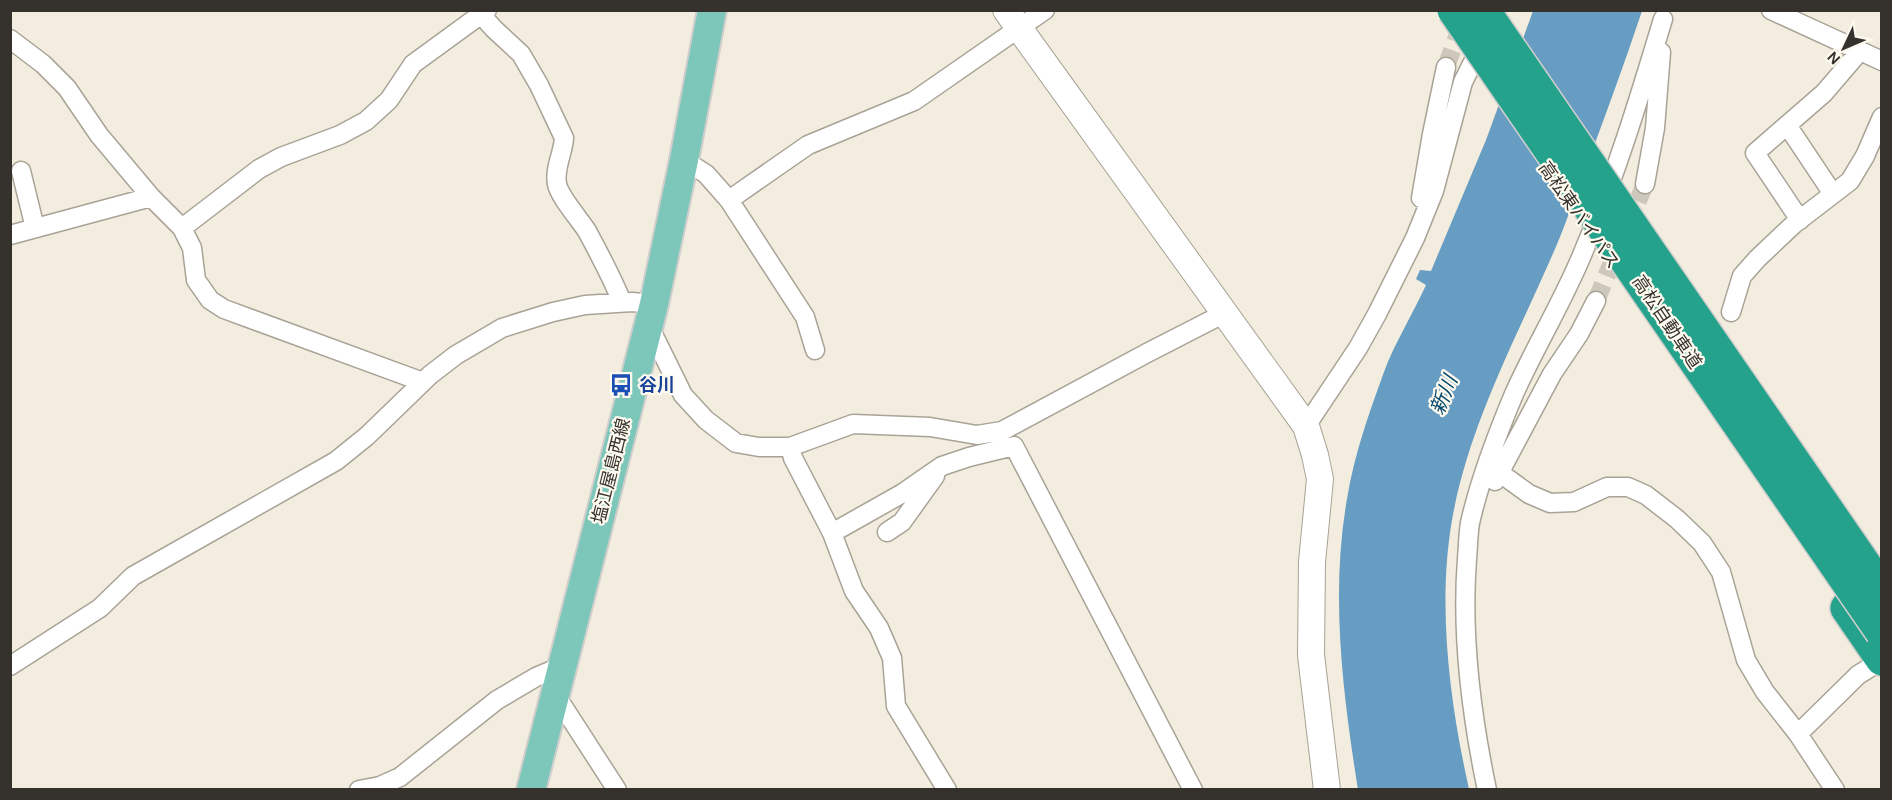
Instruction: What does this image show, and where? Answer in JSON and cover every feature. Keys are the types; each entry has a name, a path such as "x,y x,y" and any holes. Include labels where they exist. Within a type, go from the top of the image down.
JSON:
{"highway":[{"name":"高松東バイパス","path":"1437,10 1466,67 1584,223 1881,659"},
{"name":"高松自動車道","path":"1454,10 1881,632"},
{"name":"高松自動車道","path":"1495,14 1881,590"},
{"path":"1495,14 1609,170 1881,565"}],"main road":[{"name":"塩江屋島西線","path":"531,789 562,666 641,310 684,160 712,10"}],"street":[{"path":"729,200 808,144 914,101 1012,20 1045,10"},
{"path":"1771,10 1881,61"},
{"path":"182,228 259,169 281,157 340,135 366,121 389,100 412,64 482,12 521,54 539,85 564,138 556,170 557,187 586,231 612,277 641,310 683,395 706,420 736,443 759,447 790,447 853,424 930,427 976,435 1002,431"},
{"path":"1487,789 1477,742 1468,669 1465,592 1470,524 1488,464 1514,394 1570,280 1584,223 1632,124 1664,15"},
{"path":"1645,184 1655,128 1664,15"},
{"path":"1012,20 1306,426 1320,479 1312,562 1311,655 1327,789"},
{"path":"10,39 43,64 67,88 99,135 151,197 182,228 192,248 196,280 210,300 224,309 423,382"},
{"path":"1800,220 1755,153 1824,93 1860,51"},
{"path":"1306,426 1358,348 1415,238 1434,191 1466,67"},
{"path":"1415,238 1432,134 1466,67"},
{"path":"1731,312 1742,276 1757,259 1800,220 1850,181 1865,156 1881,117"},
{"path":"1787,125 1833,194"},
{"path":"684,160 706,174 729,200 805,317 815,350"},
{"path":"21,171 35,228"},
{"path":"10,235 151,197"},
{"path":"1470,524 1500,473 1552,374 1579,334 1596,301"},
{"path":"887,532 902,522 951,455 973,447 1147,352 1218,303"},
{"path":"10,666 100,608 133,576 336,461 456,355 502,328 585,305 641,310"},
{"path":"832,533 903,493 942,466 1014,446 1193,789"},
{"path":"790,447 793,458 832,533 854,591 879,628 892,657 896,706 947,789"},
{"path":"1500,473 1529,494 1550,503 1574,502 1607,487 1628,487 1646,495 1677,519 1702,543 1721,572 1746,660 1764,692 1798,734 1835,789"},
{"path":"1798,734 1858,675 1881,659"},
{"path":"359,789 380,786 400,777 497,700 536,677 562,666"},
{"path":"555,694 617,789"}],"water":[{"name":"新川","path":"1533,11 1642,11 1563,230 1482,415 1460,484 1448,553 1446,621 1451,689 1469,789 1358,790 1343,681 1339,608 1342,535 1354,466 1388,361 1426,285 1416,279 1420,270 1431,271 1486,140"}],"tunnel":[{"path":"1446,67 1464,18"},
{"path":"1596,301 1645,184"}],"place":[{"name":"谷川","path":"621,385"}]}
